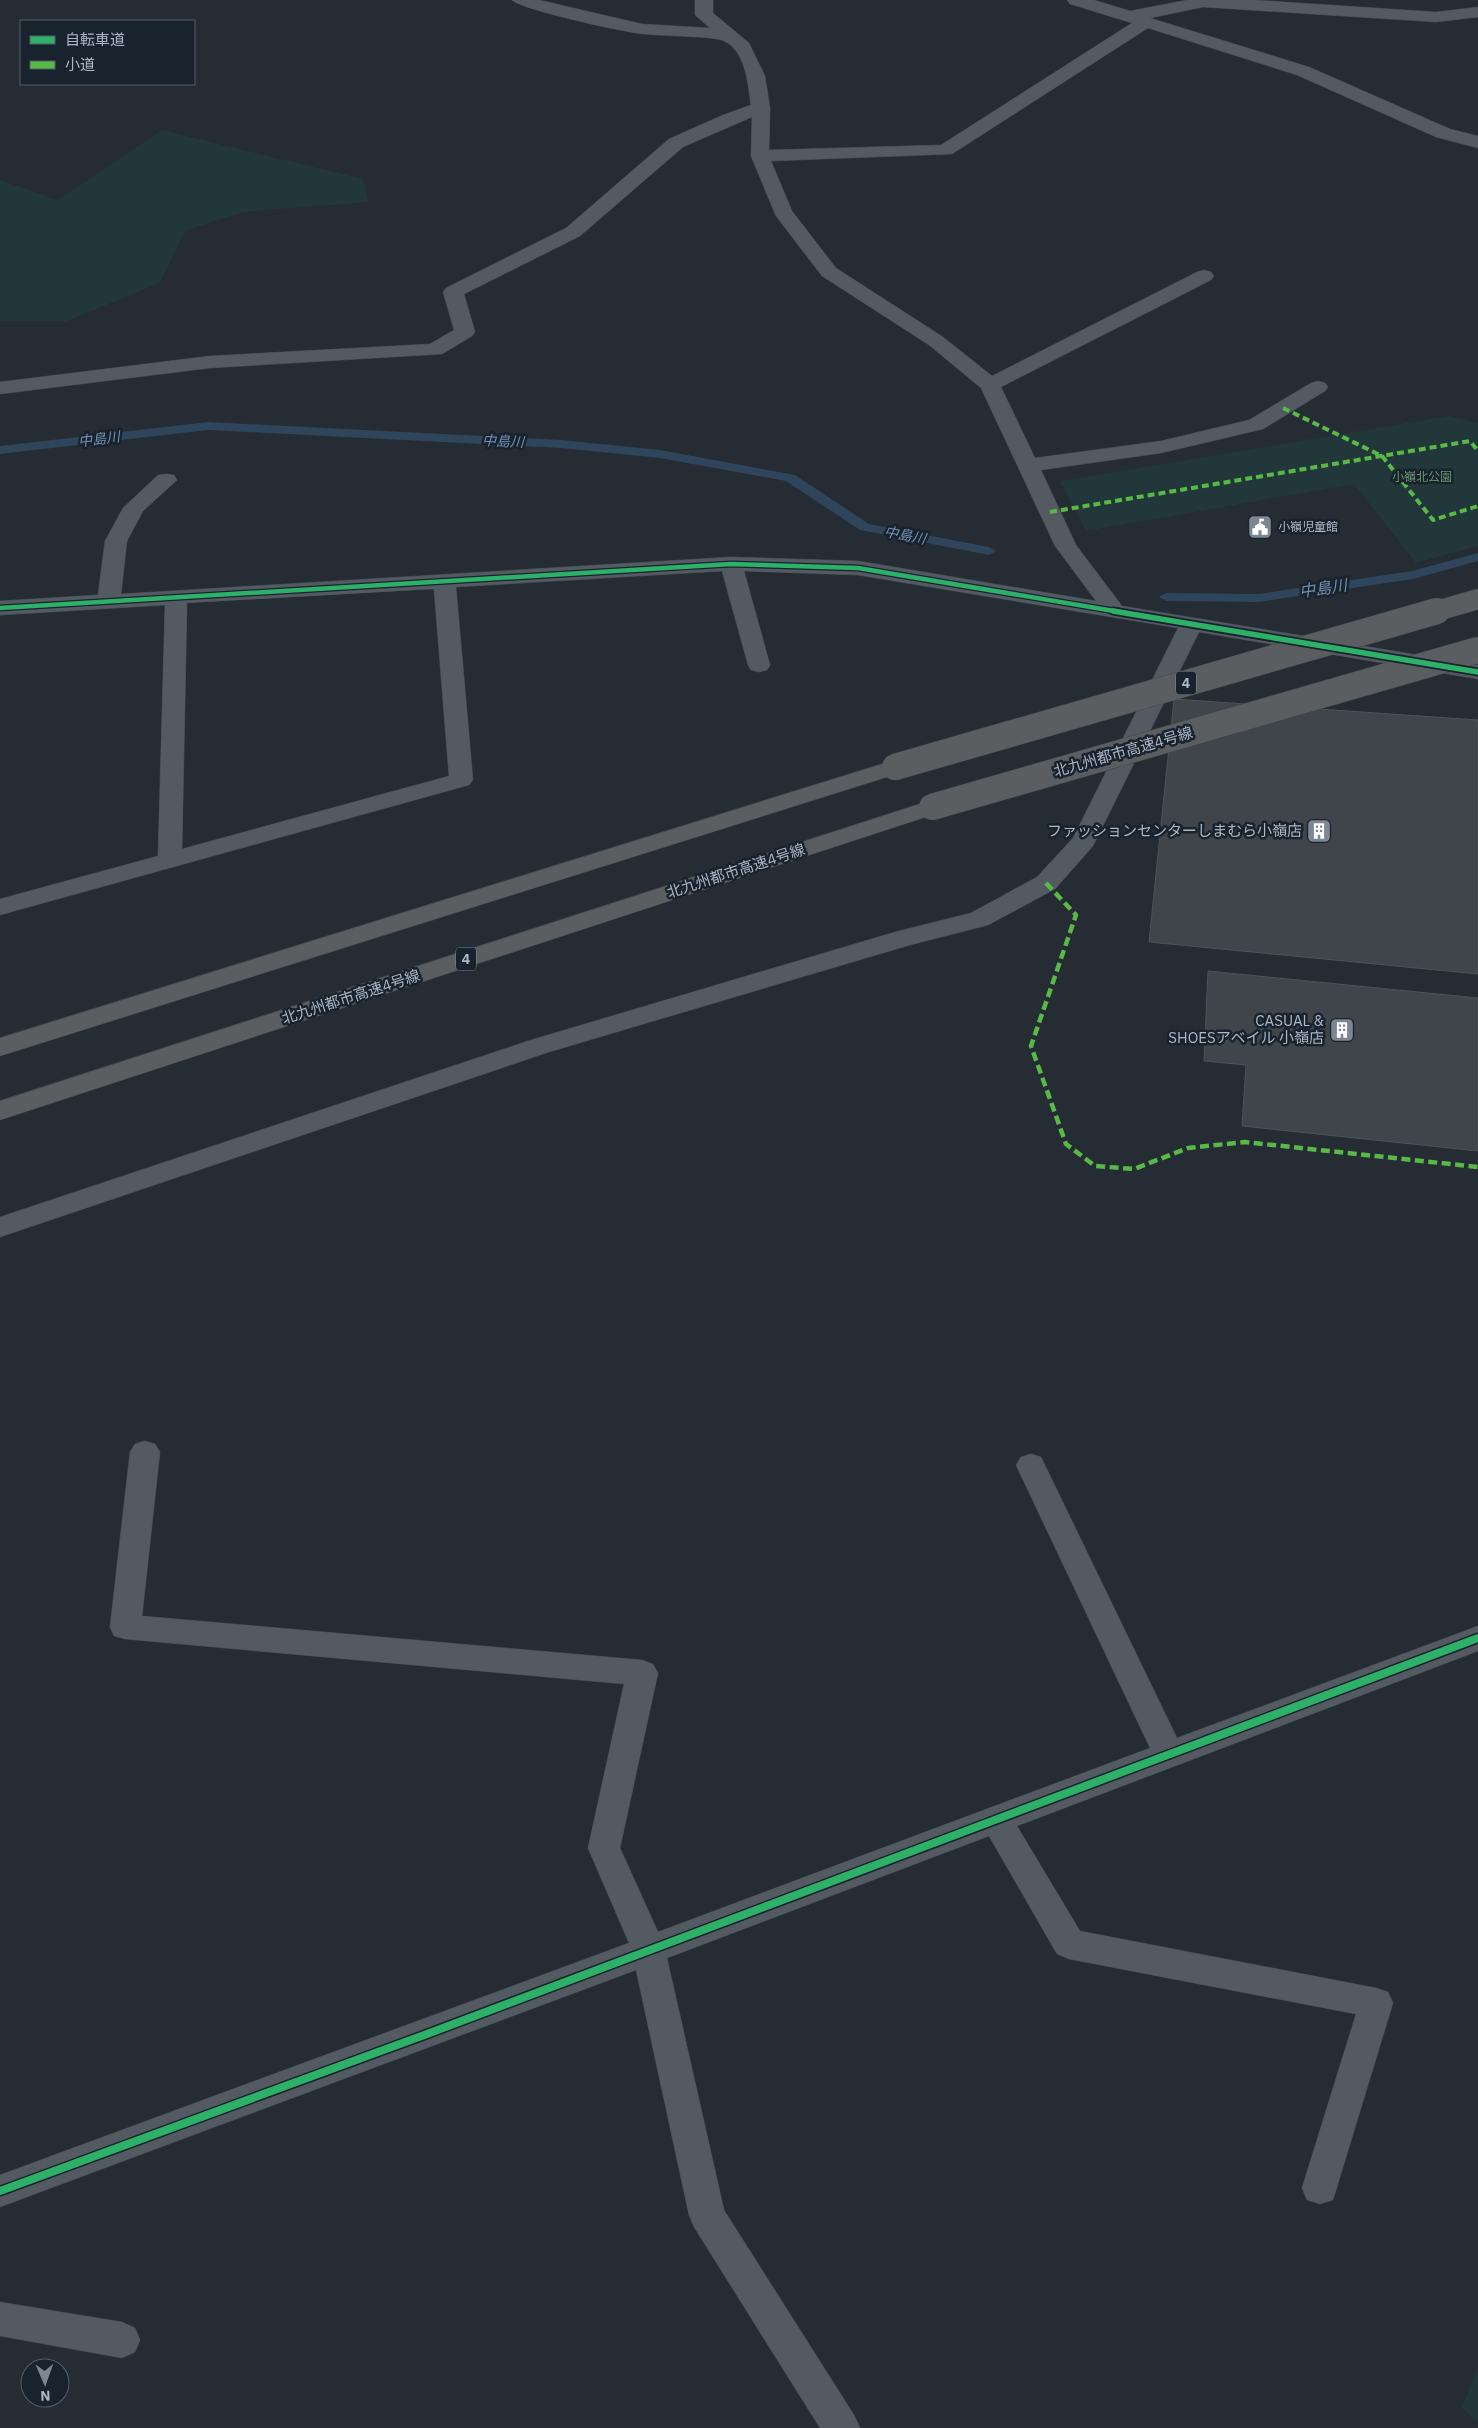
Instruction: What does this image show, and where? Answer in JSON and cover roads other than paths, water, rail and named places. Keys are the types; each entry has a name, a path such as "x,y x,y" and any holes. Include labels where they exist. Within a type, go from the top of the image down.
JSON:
{"highway":[{"name":"4","path":"0,1047 895,767 1478,599"},
{"name":"北九州都市高速4号線","path":"0,1111 932,807 1478,650"}],"street":[{"path":"521,0 543,7 642,29 729,35"},
{"path":"704,0 704,15 744,47 756,76 761,108 760,156 783,212 829,272 936,340 990,385 1066,546 1114,610"},
{"path":"1076,0 1304,71 1443,133 1478,142"},
{"path":"760,156 945,150 1137,19 1203,2 1436,17 1478,12"},
{"path":"0,388 210,362 436,350 464,332 453,292 573,232 676,143 729,119 761,108"},
{"path":"990,385 1204,276"},
{"path":"1028,465 1162,447 1256,425 1318,387"},
{"path":"110,601 116,541 134,508 166,480"},
{"path":"731,564 760,664"},
{"path":"0,608 731,564 858,568 1478,672"},
{"path":"0,907 461,780 444,580"},
{"path":"170,860 176,597"},
{"path":"0,1227 540,1046 904,938 979,919 1046,883 1084,841 1191,625"},
{"path":"145,1452 125,1628 642,1673 604,1848 648,1949 707,2215 842,2428"},
{"path":"1031,1465 1169,1754"},
{"path":"0,2191 1478,1638"},
{"path":"996,1819 1069,1944 1376,2003 1320,2188"},
{"path":"0,2320 122,2340"}],"waterway":[{"name":"中島川","path":"0,450 208,426 561,444 660,454 790,478 865,527 989,551"},
{"name":"中島川","path":"1166,597 1259,598 1413,575 1478,557"}],"place":[{"name":"小嶺児童館","path":"1260,527"},
{"name":"ファッションセンターしまむら小嶺店","path":"1319,831"},
{"name":"CASUAL & SHOESアベイル 小嶺店","path":"1342,1030"}],"park label":[{"name":"小嶺北公園","path":"1422,477"}]}
